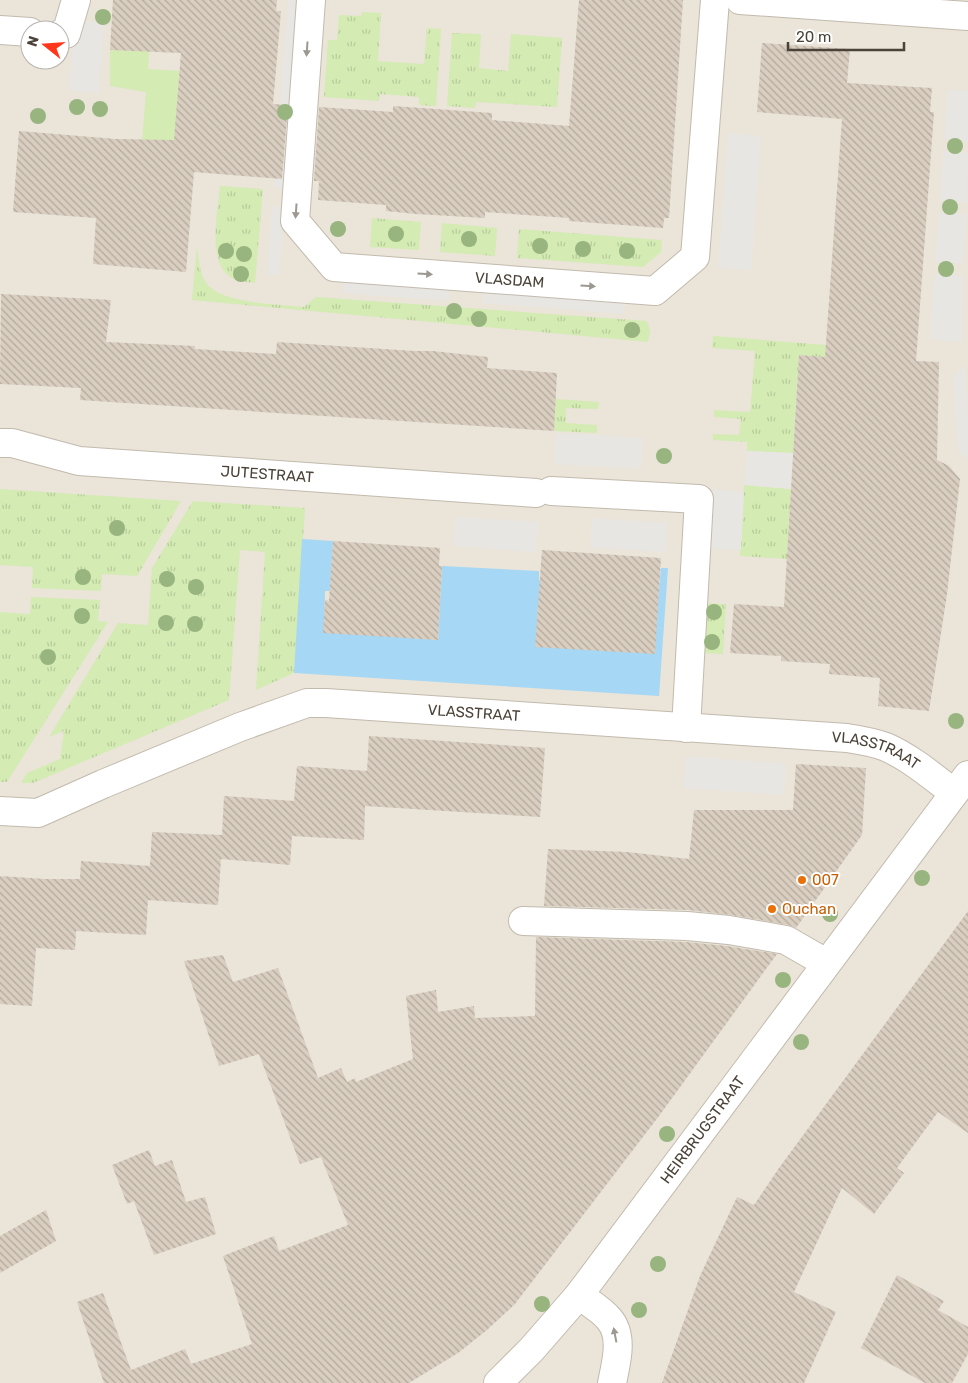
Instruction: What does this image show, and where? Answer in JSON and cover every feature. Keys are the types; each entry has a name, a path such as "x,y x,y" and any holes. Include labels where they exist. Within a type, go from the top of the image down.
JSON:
{"street":[{"path":"70,20 76,0"},
{"name":"VLASDAM","path":"311,0 295,221 334,267 655,291 695,257 714,0"},
{"path":"740,0 968,16"},
{"path":"0,30 20,31"},
{"name":"JUTESTRAAT","path":"0,442 12,443 79,461 544,492 699,499 686,728"},
{"name":"VLASSTRAAT","path":"0,811 38,813 240,727 307,704 336,704 847,738 867,741 885,747 961,784"},
{"name":"HEIRBRUGSTRAAT","path":"498,1383 532,1349 579,1294 961,784"},
{"path":"523,921 659,925 730,930 786,940 826,963"},
{"path":"579,1294 609,1319 616,1331 618,1354 612,1383"}],"shaded area":[{"path":"0,0 968,0 968,1383 0,1383"},
{"path":"288,0 300,1 291,105 280,104"},
{"path":"75,20 104,23 99,93 69,90"},
{"path":"948,90 968,91 968,141 944,139"},
{"path":"279,118 291,119 285,189 274,188"},
{"path":"728,133 761,136 751,270 718,268"},
{"path":"943,151 968,153 967,203 940,201"},
{"path":"272,206 284,207 279,275 267,274"},
{"path":"939,212 967,214 963,264 935,262"},
{"path":"934,274 963,276 962,342 930,339"},
{"path":"344,280 450,288 449,301 343,293"},
{"path":"483,290 625,301 624,314 482,303"},
{"path":"965,365 968,460 958,451 953,378"},
{"path":"556,433 643,438 641,469 554,464"},
{"path":"747,451 793,453 791,489 744,485"},
{"path":"713,489 744,492 741,550 709,548"},
{"path":"455,517 538,522 535,552 454,546"},
{"path":"592,518 667,523 665,552 590,547"},
{"path":"686,756 786,764 784,795 683,788"}],"green space":[{"path":"362,12 381,13 378,61 424,64 427,28 441,29 436,106 419,105 419,97 380,94 379,101 324,97 328,40 337,40 339,15 361,16"},
{"path":"452,33 481,34 479,68 508,71 511,34 562,38 557,107 476,102 475,108 447,106"},
{"path":"110,50 149,51 148,69 183,71 193,135 141,152 146,92 110,86"},
{"path":"220,186 263,189 255,283 231,278 222,269 218,259 216,221"},
{"path":"372,218 421,222 419,250 370,247"},
{"path":"442,223 497,228 495,256 440,252"},
{"path":"519,229 662,240 661,252 643,267 517,258"},
{"path":"197,246 201,271 207,284 225,296 252,302 304,307 316,297 647,321 650,331 648,342 192,300"},
{"path":"713,336 826,345 825,357 799,355 793,453 747,451 747,442 713,440 713,434 739,435 741,419 714,417 714,410 750,412 755,351 712,348"},
{"path":"555,399 599,402 598,409 566,408 566,423 597,425 597,433 554,431"},
{"path":"744,485 791,489 787,559 740,556"},
{"path":"0,489 181,501 137,576 102,574 101,591 32,588 33,567 0,565"},
{"path":"193,501 305,508 294,673 256,690 265,552 240,550 229,700 33,783 21,783 27,773 60,759 64,731 49,737 118,623 148,625 152,568"},
{"path":"31,597 100,600 98,621 108,622 7,782 0,782 0,612 30,614"},
{"path":"703,603 726,604 723,654 700,653"}],"water":[{"path":"302,539 333,541 330,591 325,591 324,631 438,640 442,566 539,571 539,580 544,580 542,605 538,605 536,645 653,653 661,568 668,568 659,696 294,673"}],"building":[{"path":"113,0 277,0 276,11 281,11 273,104 288,105 282,179 194,172 186,272 93,264 96,218 13,212 19,131 116,139 174,140 181,53 110,50"},
{"path":"579,0 683,0 669,218 664,218 663,228 569,221 569,218 485,212 485,218 416,214 386,211 386,205 318,200 319,181 314,181 319,107 393,112 393,106 492,113 492,120 569,126"},
{"path":"762,43 850,49 847,83 932,88 930,112 934,112 916,361 939,362 937,460 949,466 960,479 947,594 929,711 878,706 880,678 829,674 830,664 781,661 781,656 730,653 734,604 784,607 799,355 825,357 842,119 757,112"},
{"path":"1,294 111,300 106,342 195,346 195,349 276,354 277,342 433,351 488,357 487,368 557,373 554,431 80,400 81,388 0,384"},
{"path":"333,541 440,548 439,566 442,566 438,640 323,633 325,600 329,601"},
{"path":"542,550 661,558 655,654 535,647"},
{"path":"369,736 545,748 540,817 365,806 364,840 292,836 290,865 221,859 218,905 148,900 146,935 76,931 75,950 36,948 32,1006 0,1004 0,876 80,879 81,861 150,866 152,832 222,835 224,796 294,801 297,766 367,771"},
{"path":"796,764 866,768 862,835 796,928 789,925 732,915 688,910 544,906 548,849 627,852 689,859 694,810 793,810"},
{"path":"968,911 968,1133 938,1112 897,1168 904,1173 874,1214 842,1188 794,1292 836,1312 804,1383 662,1383 700,1276 737,1197 754,1205 779,1168"},
{"path":"536,937 686,942 777,954 659,1116 515,1304 458,1353 409,1383 104,1383 77,1302 103,1293 131,1370 185,1349 191,1364 252,1344 223,1256 274,1236 279,1251 348,1225 321,1157 300,1164 259,1054 219,1066 184,961 223,955 233,982 278,968 318,1078 341,1068 347,1082 355,1078 356,1082 413,1059 406,996 436,990 438,1012 474,1006 475,1018 535,1016"},
{"path":"149,1150 155,1166 172,1160 186,1202 205,1197 216,1234 154,1255 134,1201 127,1204 112,1165"},
{"path":"46,1210 56,1241 0,1273 0,1236"},
{"path":"897,1275 944,1301 938,1310 968,1327 968,1354 952,1383 925,1383 861,1348"}],"place":[{"name":"007","path":"802,880"},
{"name":"Ouchan","path":"772,909"}]}
